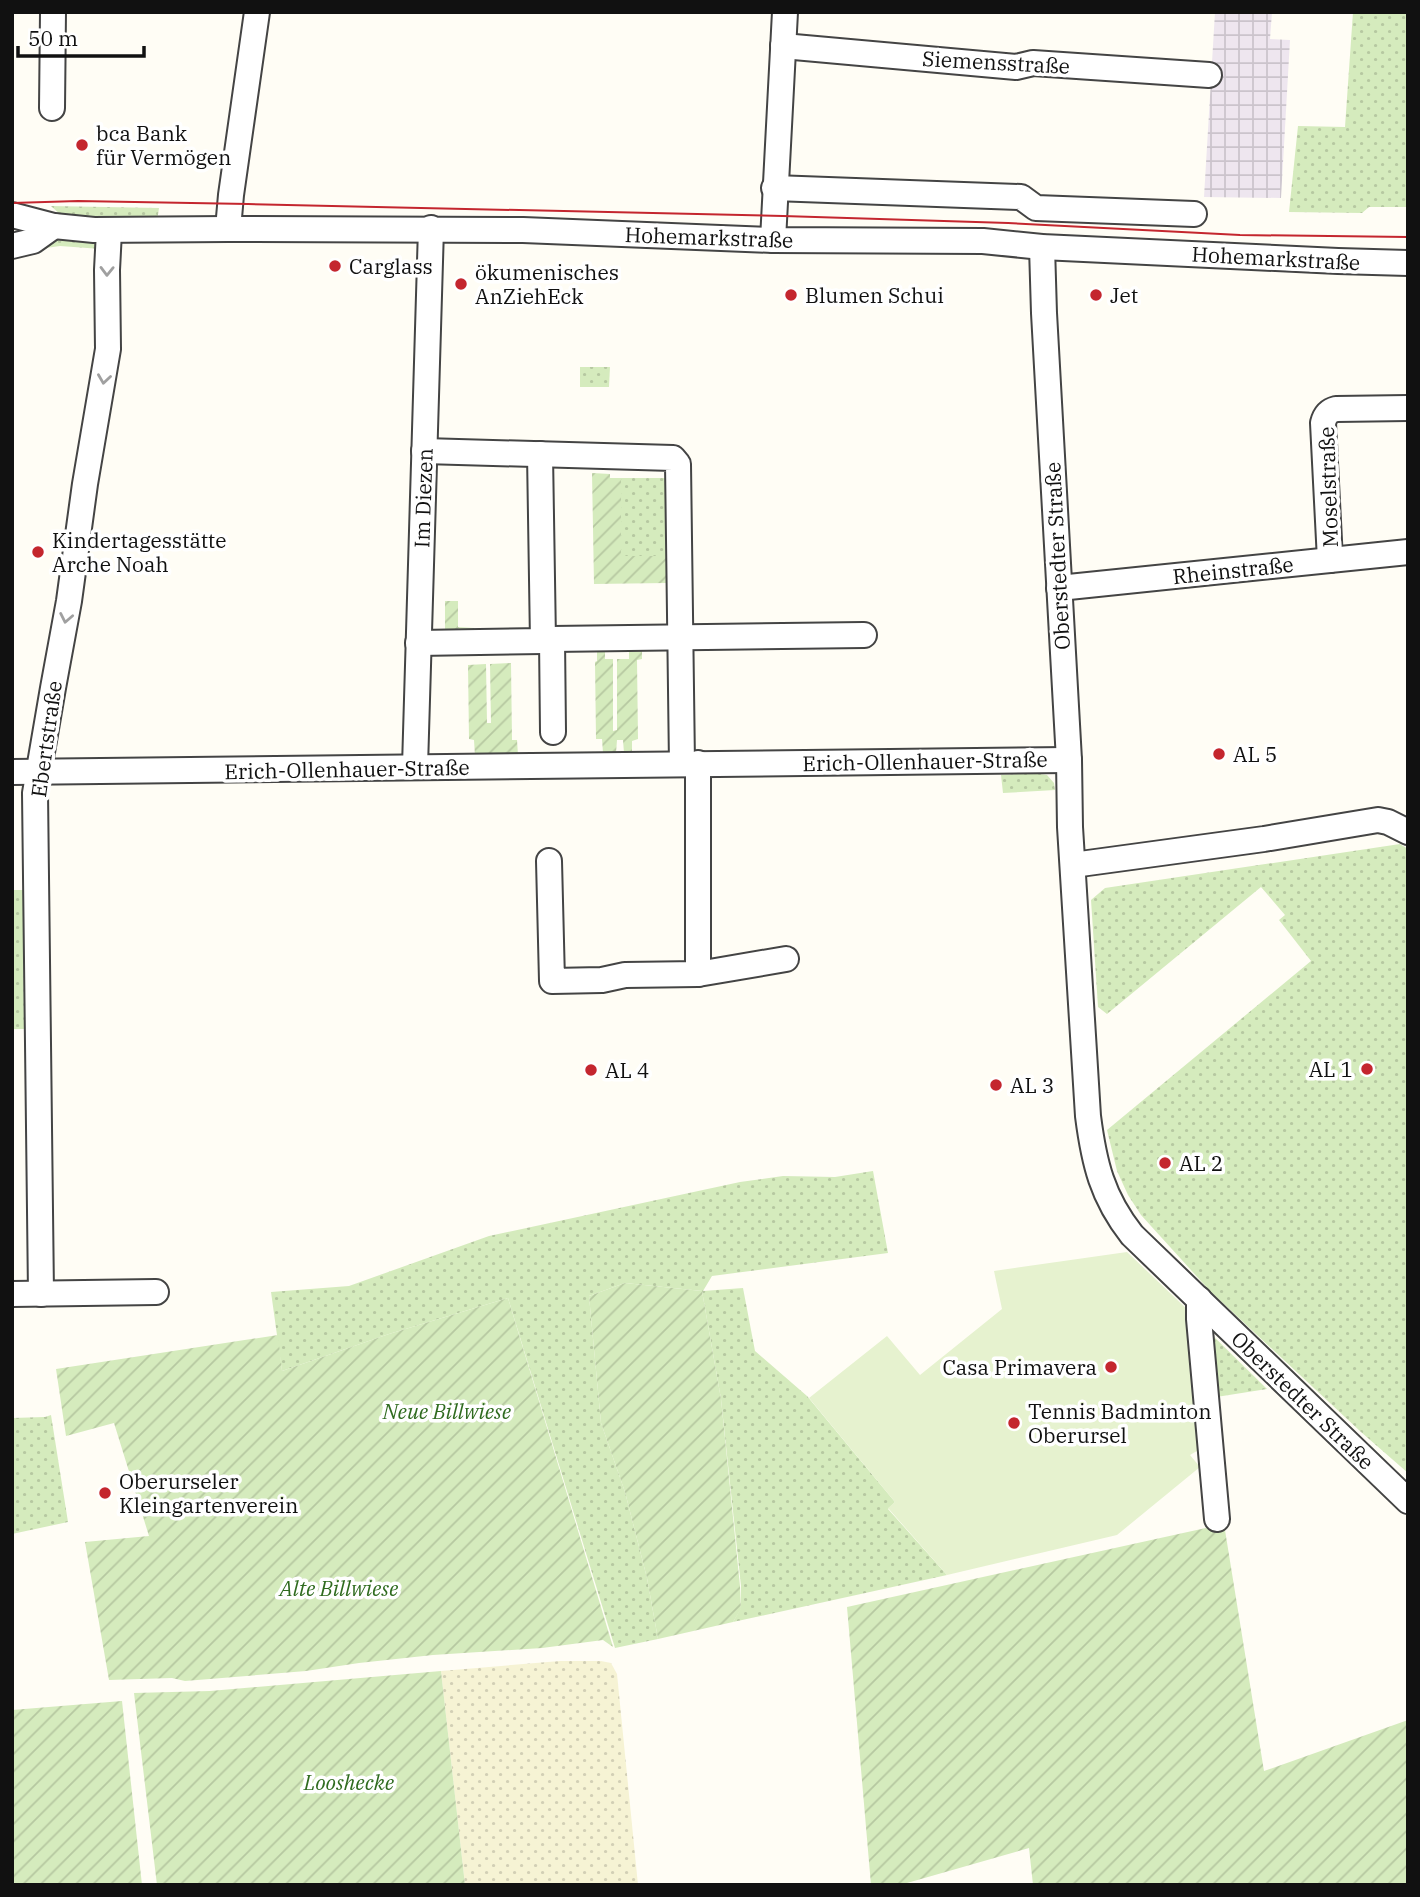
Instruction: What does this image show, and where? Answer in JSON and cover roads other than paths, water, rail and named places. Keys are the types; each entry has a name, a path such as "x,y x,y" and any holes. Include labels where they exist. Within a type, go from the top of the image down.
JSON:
{"street":[{"path":"52,108 53,12"},
{"path":"228,229 257,12"},
{"path":"773,240 785,12"},
{"name":"Siemensstraße","path":"783,46 1016,67 1033,63 1209,75"},
{"name":"Hohemarkstraße","path":"774,188 1021,197 1036,208 1194,214"},
{"name":"Hohemarkstraße","path":"12,215 54,226 109,231 523,230 773,240 983,242 1408,263"},
{"path":"12,246 33,241 54,226"},
{"name":"Im Diezen","path":"415,767 431,229"},
{"name":"Ebertstraße","path":"41,1294 35,793 105,372 108,349 109,231"},
{"name":"Oberstedter Straße","path":"1042,247 1069,760 1070,827 1088,1116 1099,1178 1110,1203 1132,1235 1408,1501"},
{"name":"Moselstraße","path":"1330,560 1323,423 1325,417 1336,409 1408,408"},
{"path":"424,451 673,458 678,464 681,638 690,763 698,974"},
{"path":"540,454 553,732"},
{"name":"Rheinstraße","path":"1059,588 1408,552"},
{"path":"418,643 864,635"},
{"name":"Erich-Ollenhauer-Straße","path":"12,772 1069,760"},
{"path":"1073,865 1265,839 1378,820 1408,832"},
{"path":"549,861 552,981 602,980 625,975 698,974 786,959"},
{"path":"12,1294 156,1292"},
{"name":"Oberstedter Straße","path":"1199,1299 1217,1519"}],"tram line":[{"path":"12,203 78,201 783,216 1008,223 1240,235 1408,237"}],"place":[{"name":"bca Bank für Vermögen","path":"82,145"},
{"name":"Carglass","path":"335,266"},
{"name":"ökumenisches AnZiehEck","path":"461,284"},
{"name":"Blumen Schui","path":"791,295"},
{"name":"Jet","path":"1096,295"},
{"name":"Kindertagesstätte Arche Noah","path":"38,552"},
{"name":"AL 5","path":"1219,754"},
{"name":"AL 1","path":"1367,1069"},
{"name":"AL 4","path":"591,1070"},
{"name":"AL 3","path":"996,1085"},
{"name":"AL 2","path":"1165,1163"},
{"name":"Casa Primavera","path":"1111,1367"},
{"name":"Tennis Badminton Oberursel","path":"1014,1423"},
{"name":"Oberurseler Kleingartenverein","path":"105,1493"}],"park label":[{"name":"Neue Billwiese","path":"447,1411"},
{"name":"Alte Billwiese","path":"339,1588"},
{"name":"Looshecke","path":"349,1782"}]}
